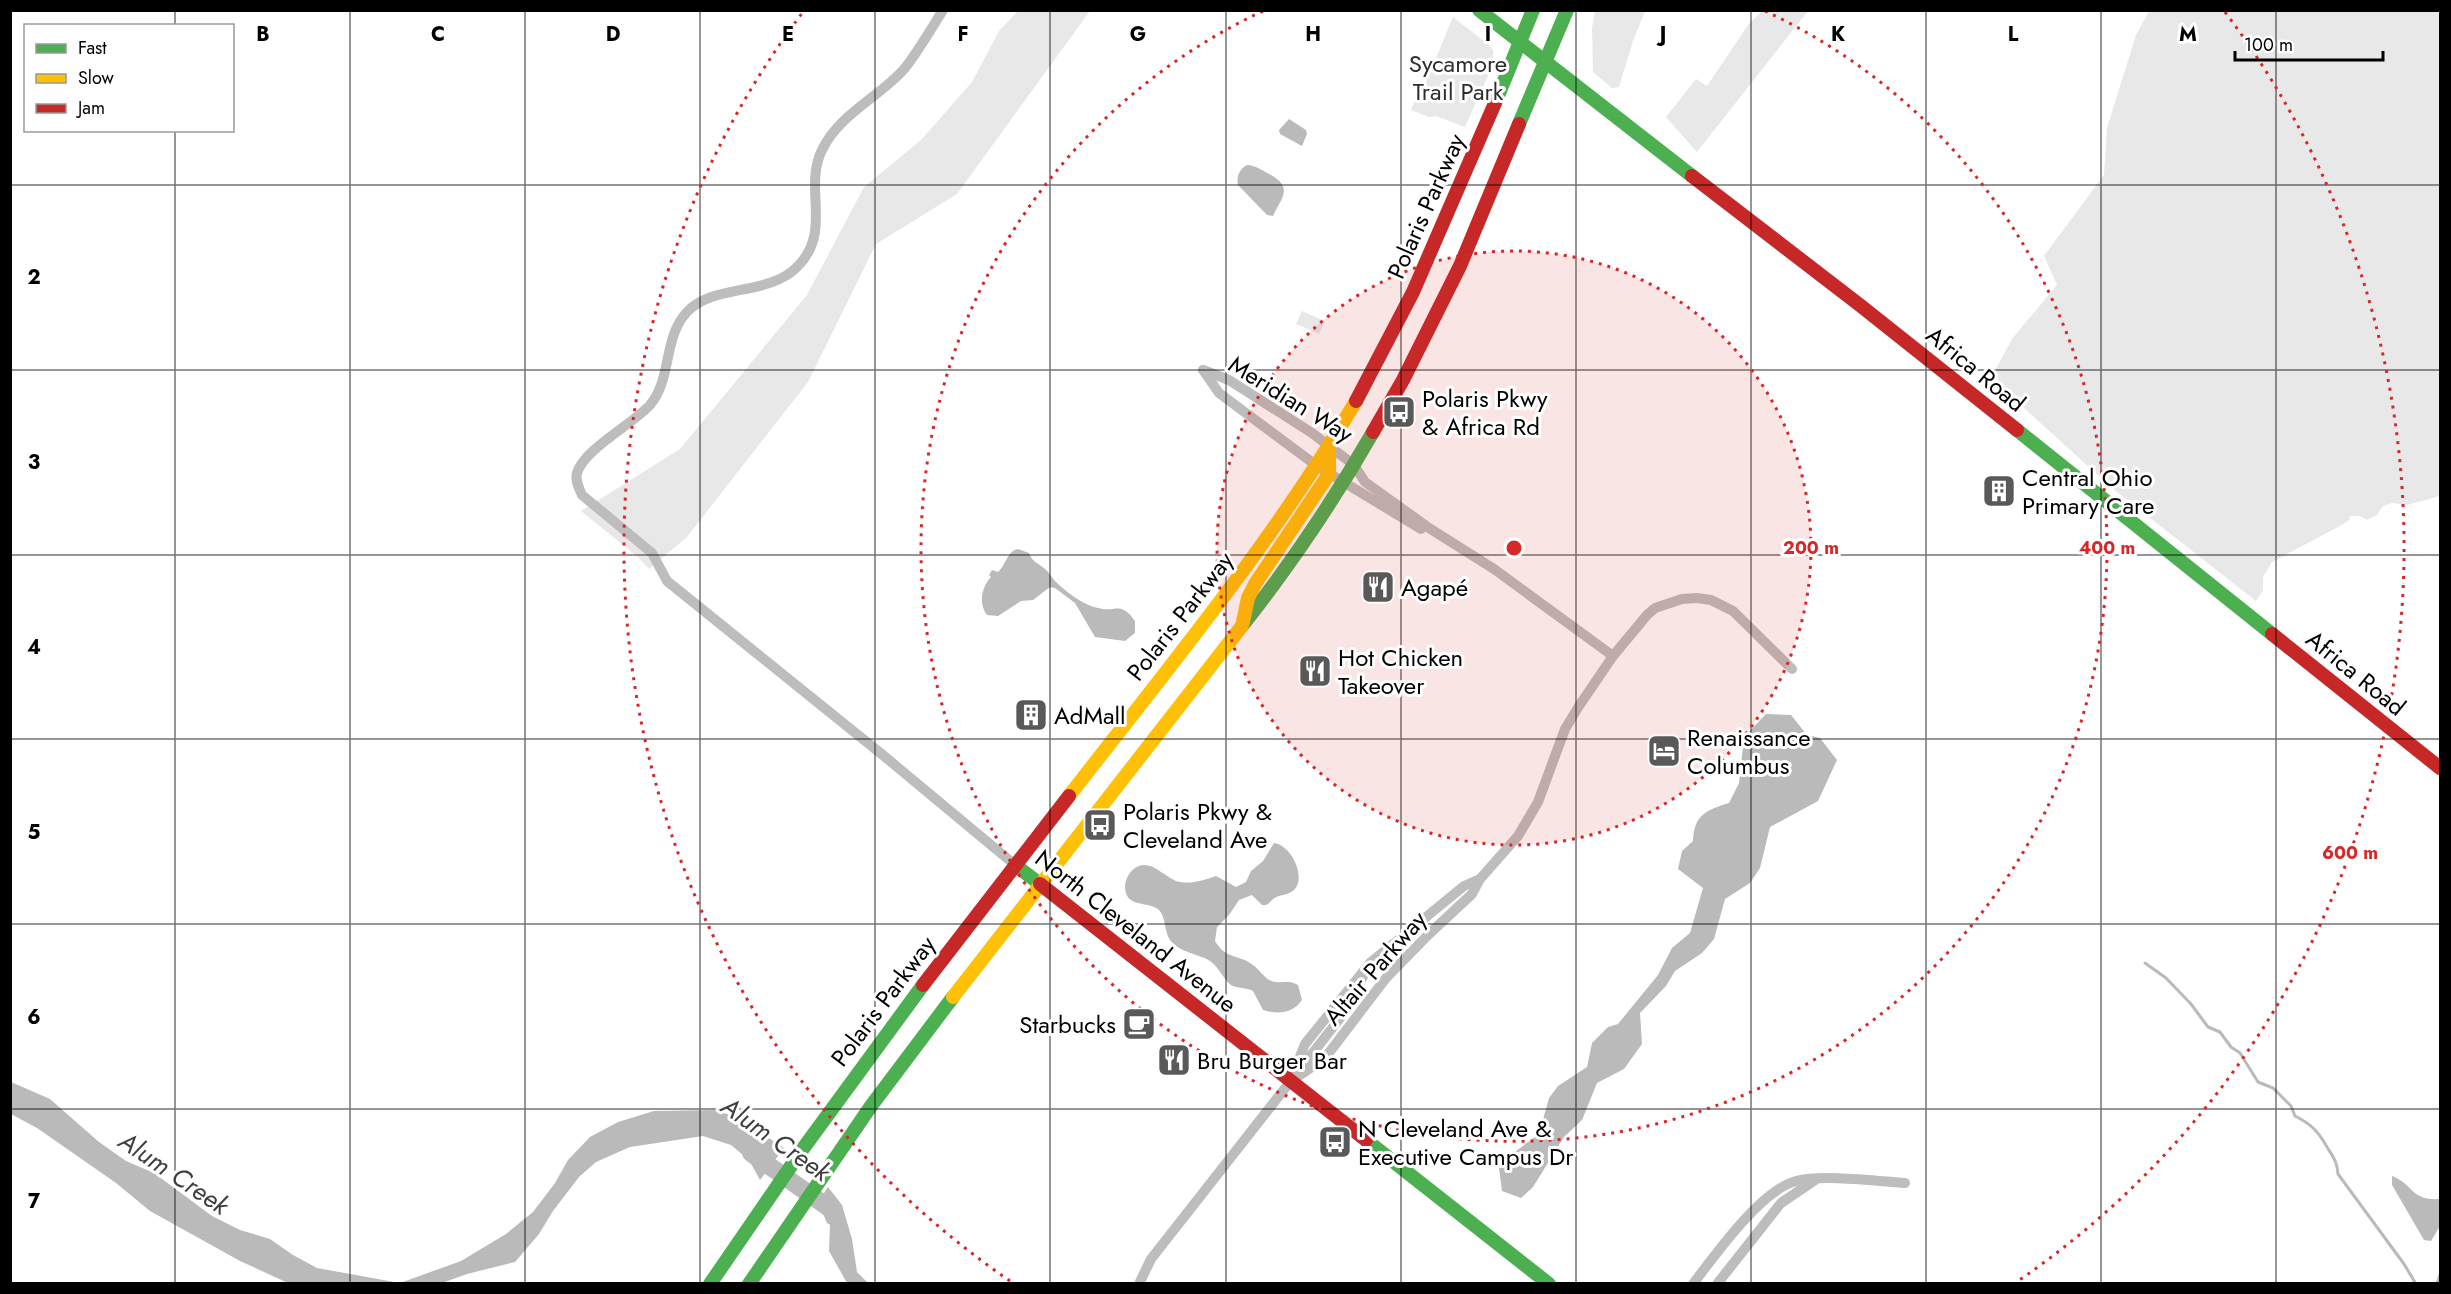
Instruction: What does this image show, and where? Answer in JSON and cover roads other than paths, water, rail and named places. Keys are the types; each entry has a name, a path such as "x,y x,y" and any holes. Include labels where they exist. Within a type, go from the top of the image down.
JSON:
{"main road":[{"name":"Africa Road","path":"1479,10 1861,306 2440,768"},
{"name":"Polaris Parkway","path":"1329,447 1402,315 1450,211 1533,10"},
{"path":"749,1284 871,1106 1040,884 1273,587 1343,484 1432,326 1465,256 1567,10"},
{"path":"1242,626 1248,598 1323,470 1329,447"},
{"name":"Polaris Parkway","path":"714,1278 870,1055 1323,470"},
{"name":"North Cleveland Avenue","path":"1015,865 1549,1284"}],"street":[{"name":"North Cleveland Avenue","path":"943,10 904,68 829,137 820,154 816,176 817,224 815,239 808,255 784,278 759,288 713,297 696,303 684,315 674,334 661,386 650,405 596,450 578,473 577,484 582,495 652,553 667,581 1015,865"},
{"name":"Meridian Way","path":"1449,541 1392,514 1343,484 1219,393 1203,370 1229,380 1312,433 1354,465 1365,482 1449,541 1494,569 1613,656"},
{"name":"Altair Parkway","path":"1291,1081 1325,1058 1386,978 1472,894 1480,879 1518,836 1538,802 1565,729 1613,656 1654,608 1682,599 1711,600 1733,611 1792,669"},
{"name":"Altair Parkway","path":"1291,1081 1305,1044 1371,963 1464,886 1480,879"},
{"path":"1139,1284 1151,1259 1291,1081"},
{"path":"1717,1284 1781,1203 1818,1178"},
{"path":"1693,1284 1725,1243 1778,1189 1796,1181 1818,1178 1905,1183"}],"waterway":[{"path":"2145,963 2166,978 2191,1004 2208,1027 2220,1032 2231,1047 2240,1053 2258,1082 2273,1088 2291,1106 2295,1116 2317,1132 2334,1159 2338,1174 2416,1284"},
{"name":"Alum Creek","path":"751,1153 832,1210 834,1217"},
{"path":"2437,1284 2440,1275"}],"place":[{"name":"Polaris Pkwy & Africa Rd","path":"1399,412"},
{"name":"Central Ohio Primary Care","path":"1999,491"},
{"name":"Agapé","path":"1378,587"},
{"name":"Hot Chicken Takeover","path":"1315,671"},
{"name":"AdMall","path":"1031,715"},
{"name":"Renaissance Columbus","path":"1664,751"},
{"name":"Polaris Pkwy & Cleveland Ave","path":"1100,825"},
{"name":"Starbucks","path":"1139,1024"},
{"name":"Bru Burger Bar","path":"1174,1060"},
{"name":"N Cleveland Ave & Executive Campus Dr","path":"1335,1142"}],"park label":[{"name":"Sycamore Trail Park","path":"1458,77"}]}
